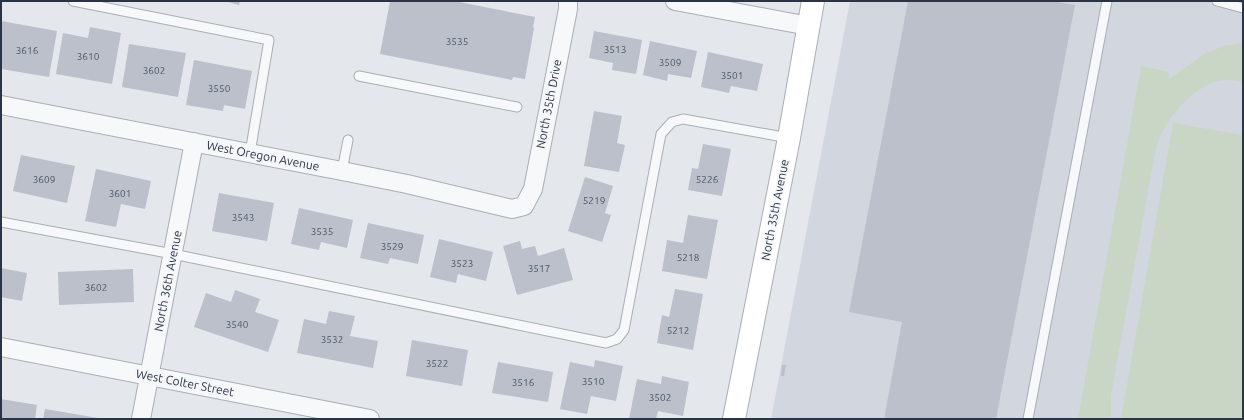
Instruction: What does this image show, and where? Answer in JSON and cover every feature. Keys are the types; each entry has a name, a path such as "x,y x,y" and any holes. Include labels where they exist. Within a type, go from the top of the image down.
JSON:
{"main road":[{"name":"North 35th Avenue","path":"734,419 789,138 813,1"}],"street":[{"name":"North 35th Drive","path":"524,206 532,189 568,9 568,1"},
{"path":"675,1 809,26"},
{"name":"West Oregon Avenue","path":"1,105 250,152 407,184 512,209 524,206"},
{"name":"North 36th Avenue","path":"141,419 194,142"},
{"name":"West Colter Street","path":"1,347 370,419"}],"lane":[{"path":"72,1 269,40 250,152"},
{"path":"1028,419 1106,1"},
{"path":"1217,1 1243,8"},
{"path":"359,76 517,107"},
{"path":"1,222 173,254 606,343 617,339 624,330 661,134 672,122 683,119 789,138"},
{"path":"342,171 348,140"}],"shaded area":[{"path":"850,1 1243,1 1243,419 771,419"}],"green space":[{"path":"1243,43 1243,82 1229,80 1219,81 1207,85 1184,102 1162,132 1155,153 1111,395 1111,419 1078,419 1141,66 1169,72 1168,80 1204,54 1224,46"},
{"path":"1173,123 1243,135 1243,419 1121,419"}],"building":[{"path":"224,1 240,1 239,5"},
{"path":"390,1 454,1 535,17 525,79 513,77 512,80 380,54"},
{"path":"908,1 1051,1 1075,5 996,419 884,419 902,322 849,312"},
{"path":"1,21 57,31 49,77 1,69"},
{"path":"90,27 121,33 112,84 56,74 63,33 88,38"},
{"path":"594,31 642,40 636,74 612,70 613,63 589,58"},
{"path":"650,41 697,51 691,78 668,74 667,81 643,75"},
{"path":"129,44 186,53 178,97 122,87"},
{"path":"708,52 763,64 757,91 731,86 729,93 701,87"},
{"path":"194,60 252,71 245,109 224,105 223,111 186,105"},
{"path":"594,111 622,116 617,143 625,145 619,172 584,166"},
{"path":"703,144 731,149 722,196 688,190 692,168 698,169"},
{"path":"21,155 75,166 67,203 13,191"},
{"path":"96,169 151,181 145,209 121,204 116,227 85,221"},
{"path":"585,177 613,186 605,213 611,215 602,242 568,231"},
{"path":"219,193 274,203 267,241 212,231"},
{"path":"299,208 353,220 347,248 321,242 319,250 291,244"},
{"path":"688,215 718,220 707,279 662,271 667,240 683,243"},
{"path":"368,223 424,235 418,264 390,258 388,264 360,258"},
{"path":"439,239 493,252 486,281 458,274 456,283 430,277"},
{"path":"520,241 522,249 535,246 538,256 564,248 573,280 517,295 503,246"},
{"path":"1,268 27,273 22,301 1,297"},
{"path":"133,269 134,302 59,305 58,272"},
{"path":"675,289 703,294 693,350 657,343 662,315 669,317"},
{"path":"235,290 260,299 255,312 279,320 268,352 194,327 206,293 231,302"},
{"path":"329,311 355,316 350,336 378,341 373,368 297,353 304,319 326,324"},
{"path":"412,340 468,350 462,386 406,376"},
{"path":"595,360 623,366 616,401 591,396 587,414 560,409 570,362 594,367"},
{"path":"498,362 553,372 548,402 492,393"},
{"path":"782,365 786,365 784,376 781,376"},
{"path":"662,376 689,382 683,416 658,411 656,419 629,419 637,379 661,384"},
{"path":"1,399 37,405 35,419 1,419"},
{"path":"45,409 98,418 98,419 43,419"}]}
